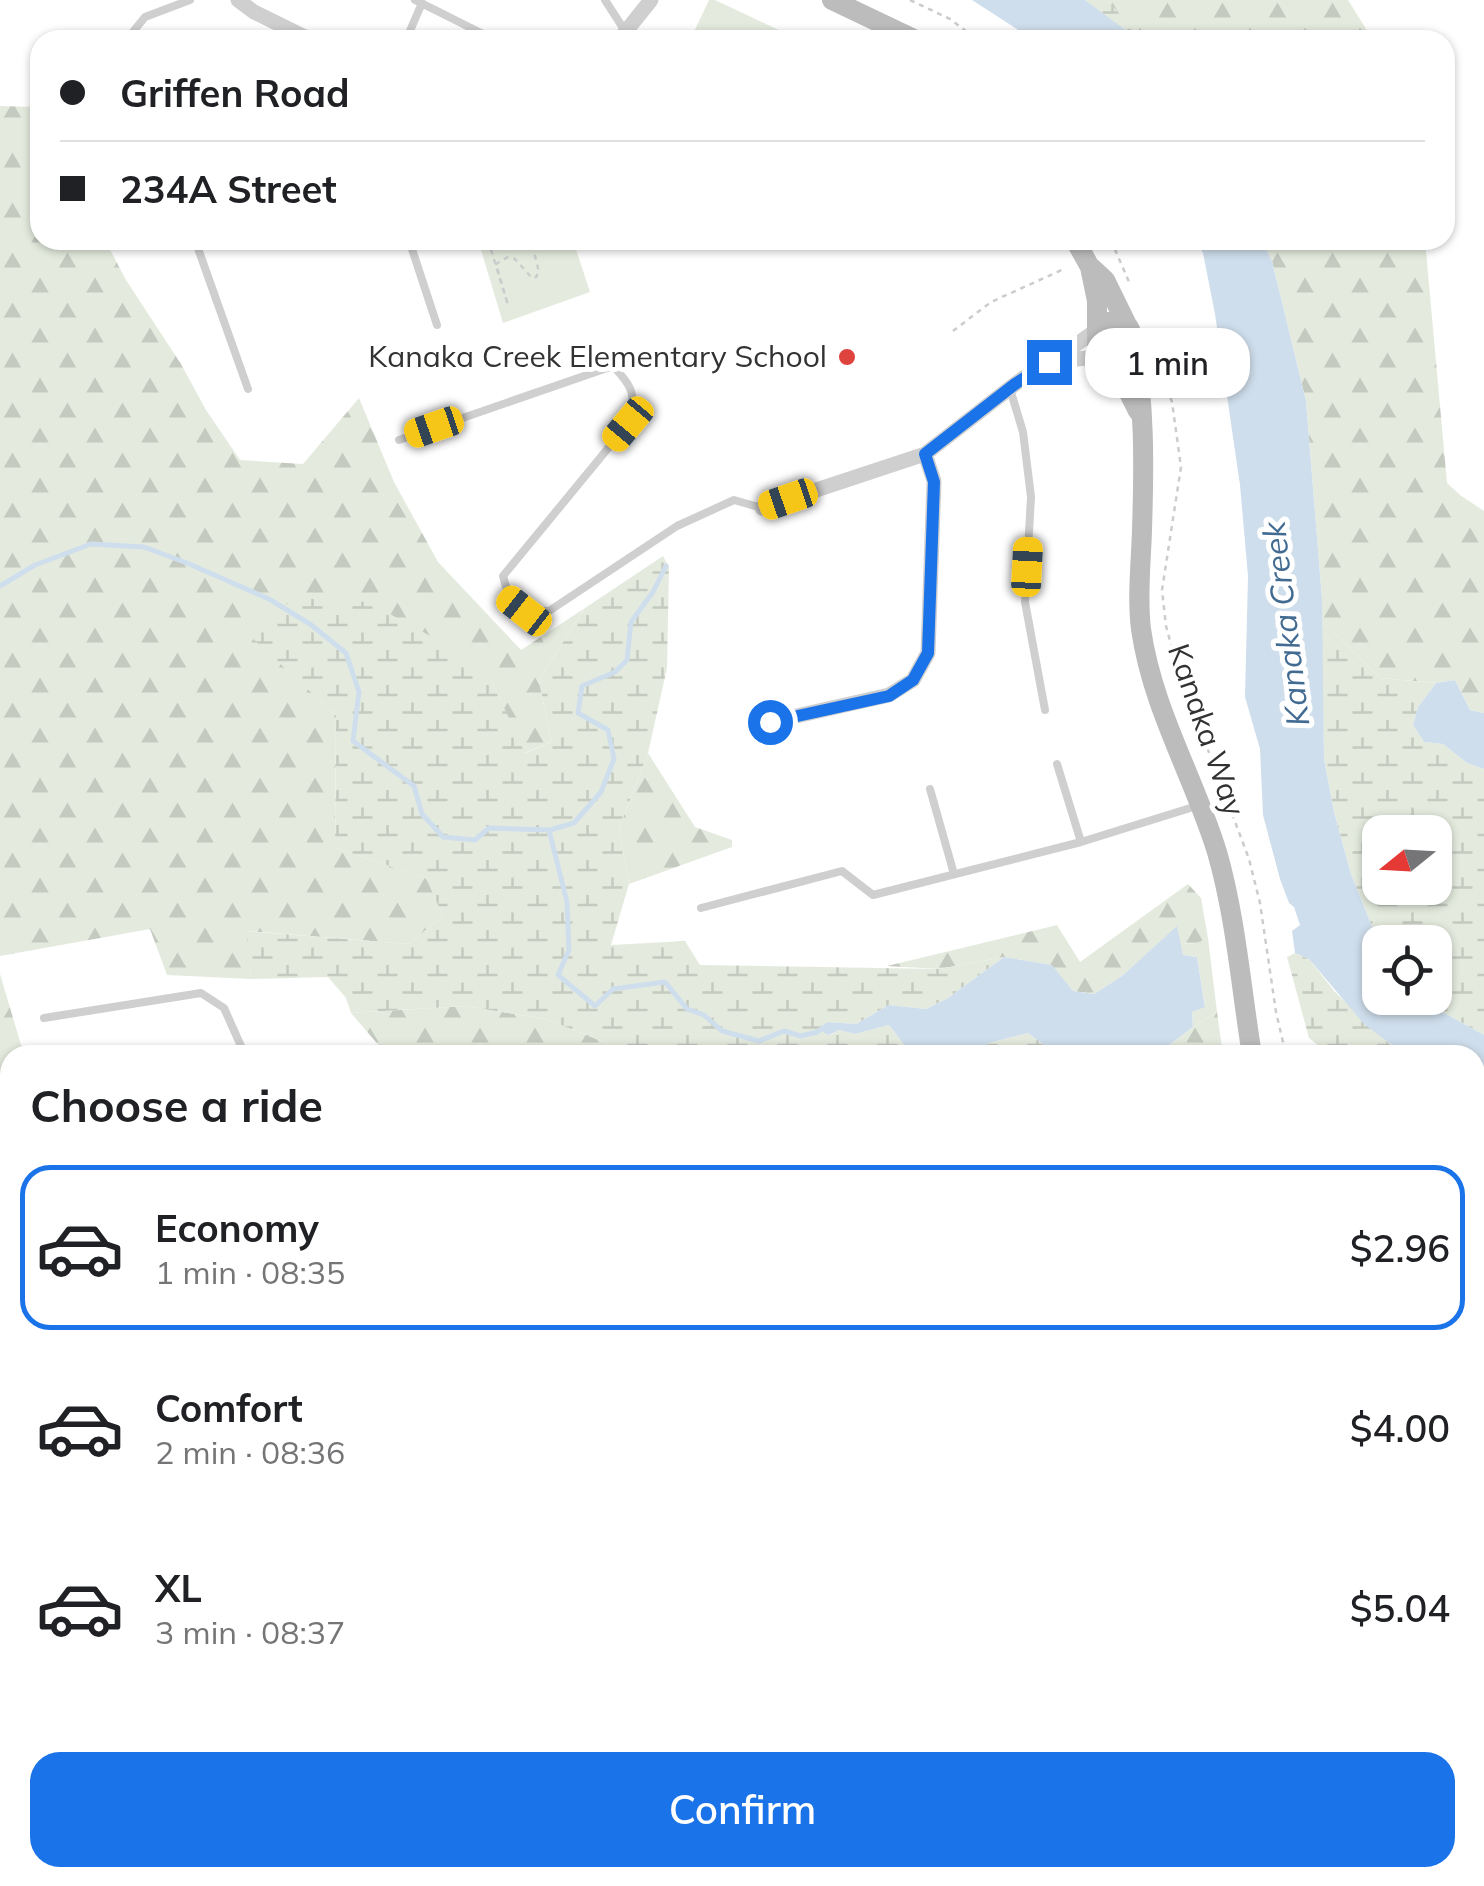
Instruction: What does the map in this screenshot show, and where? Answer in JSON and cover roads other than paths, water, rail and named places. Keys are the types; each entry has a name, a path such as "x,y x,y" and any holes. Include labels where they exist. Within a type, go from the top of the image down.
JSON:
{"main road":[{"path":"832,0 895,30"},
{"name":"Kanaka Way","path":"1081,250 1090,267 1098,329"},
{"name":"Kanaka Way","path":"1090,267 1105,280 1130,332 1138,368 1144,468 1141,630 1162,712 1216,851 1226,889 1250,1045"},
{"path":"1113,320 1130,332 1125,353 1119,356 1105,354 1097,344 1098,329 1106,322 1113,320"},
{"name":"Kanaka Way","path":"1105,354 1143,422"}],"street":[{"path":"238,0 291,30"},
{"path":"626,30 652,0"},
{"path":"762,508 925,454 1034,370 1098,329"},
{"path":"1053,361 1105,354"},
{"path":"770,722 889,696 913,680 928,653 934,482 925,454"}],"lane":[{"path":"135,30 145,17 190,0"},
{"path":"604,0 619,30"},
{"path":"409,30 418,2 475,30"},
{"path":"199,250 248,389"},
{"path":"412,250 437,325"},
{"path":"399,440 613,366 629,382 634,402 628,424 503,576 509,599 524,611 548,611 677,526 734,500 762,508"},
{"path":"1010,388 1023,432 1031,497 1025,602 1045,710"},
{"path":"1057,764 1080,842"},
{"path":"930,789 954,874"},
{"path":"700,908 842,870 873,895 1080,842 1200,804"},
{"path":"44,1018 201,993 224,1008 241,1045"}],"water":[{"path":"972,0 1085,0 1126,30 1018,30"},
{"name":"Kanaka Creek","path":"1201,250 1267,250 1306,401 1322,599 1324,759 1351,874 1371,925 1362,925 1362,1015 1448,1015 1484,1035 1484,1045 1392,1045 1364,1024 1309,959 1295,953 1292,931 1300,925 1280,879 1263,815 1260,749 1245,697 1248,576 1240,485 1215,314"},
{"path":"1455,680 1470,710 1484,713 1484,769 1467,763 1443,744 1424,742 1413,725 1418,707 1436,683"},
{"path":"1177,926 1183,955 1197,957 1205,1007 1192,1012 1193,1027 1169,1045 1044,1045 1028,1033 986,1045 904,1045 889,1025 855,1034 839,1030 815,1036 812,1032 828,1022 856,1024 889,1005 926,1009 948,998 1004,957 1052,965 1073,991 1094,994 1122,976"}],"waterway":[{"path":"0,586 35,565 91,544 144,547 269,599 310,624 346,653 359,692 353,741 414,786 422,814 443,837 475,840 489,828 549,830 567,902 569,950 558,975 595,1006 613,989 665,982 687,1009 704,1015 722,1031 759,1041 784,1031 801,1036 817,1032"},
{"path":"550,830 574,823 601,792 614,759 608,730 578,713 582,686 615,672 627,660 631,622 666,566"}],"place":[{"name":"Kanaka Creek Elementary School","path":"847,357"}]}
